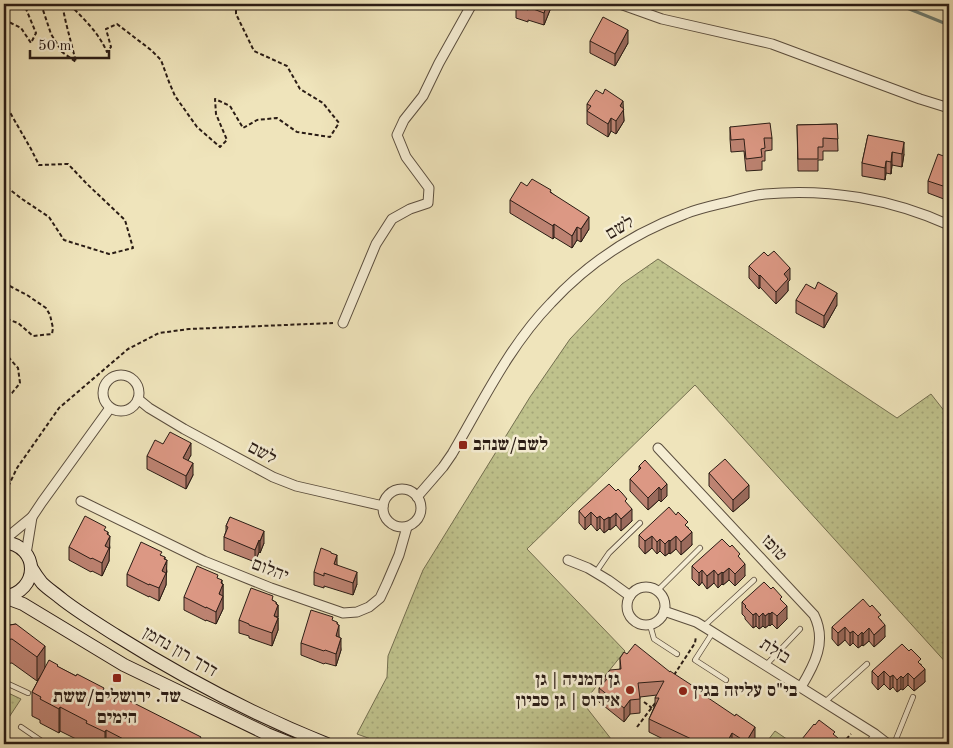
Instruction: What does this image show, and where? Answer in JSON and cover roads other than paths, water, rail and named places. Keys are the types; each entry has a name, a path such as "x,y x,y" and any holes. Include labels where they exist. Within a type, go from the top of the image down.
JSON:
{"main road":[{"path":"4,541 15,544 26,554"},
{"name":"דרך רון נחמן","path":"26,554 31,567 42,582 79,612 182,675 272,720 328,744"},
{"path":"4,597 13,595 27,584 31,567"},
{"name":"דרך רון נחמן","path":"4,597 23,604 124,665 267,734 292,744"}],"street":[{"path":"343,323 376,244 392,219 410,209 428,203 429,188 406,157 397,135 404,120 423,96 472,4"},
{"path":"620,4 662,19 772,44 920,100 949,108"},
{"name":"לשם","path":"418,497 452,454 502,369 534,322 551,302 592,264 644,232 685,214 718,203 765,194 812,192 842,195 898,206 922,213 949,225"},
{"path":"120,374 130,376 138,385 138,400 128,410 120,411 110,408 106,404 103,394 107,380 120,374"},
{"name":"לשם","path":"138,400 184,429 278,479 296,486 383,506"},
{"path":"26,554 32,519 42,502 110,408"},
{"name":"טופז","path":"658,448 814,615 818,623 820,643 813,666 801,687"},
{"path":"398,489 406,489 418,497 421,512 414,524 402,528 393,525 386,519 383,506 388,495 398,489"},
{"name":"יהלום","path":"81,501 204,561 271,588 343,613 369,608 380,598 399,555 407,527"},
{"path":"4,541 32,519"},
{"path":"568,560 595,572 630,596"},
{"path":"641,588 650,588 657,591 665,602 664,614 659,621 650,625 637,623 631,618 627,609 627,602 630,596 635,590 641,588"},
{"name":"בזלת","path":"664,611 704,626 888,744"}],"lane":[{"path":"595,572 609,553 640,523"},
{"path":"657,591 700,548"},
{"path":"704,626 754,580"},
{"path":"650,625 654,639 677,654"},
{"path":"766,665 800,630"},
{"path":"713,632 695,660 726,680"},
{"path":"825,702 867,664"},
{"path":"4,682 28,693"},
{"path":"894,744 913,698"},
{"path":"21,727 46,744"},
{"path":"867,744 875,734"}],"waterway":[{"path":"897,4 949,25"}],"place":[{"name":"לשם/שנהב","path":"463,445"},
{"name":"שד. ירושלים/ששת הימים","path":"117,678"},
{"name":"גן חמניה | גן אירוס | גן סביון","path":"630,690"},
{"name":"בי\"ס עליזה בגין","path":"683,691"}]}
